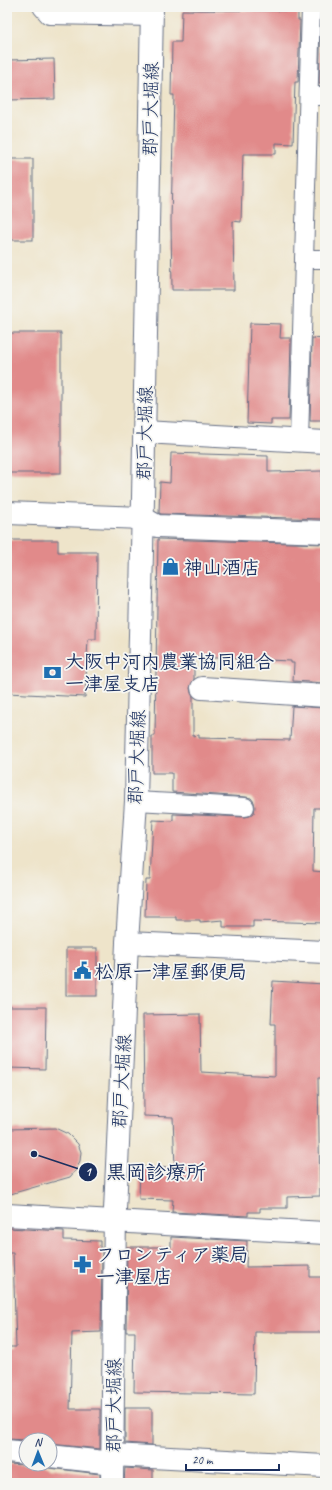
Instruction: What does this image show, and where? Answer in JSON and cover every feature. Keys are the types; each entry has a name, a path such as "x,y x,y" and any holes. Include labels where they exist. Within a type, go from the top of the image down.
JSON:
{"street":[{"name":"郡戸大堀線","path":"113,1467 115,1220 127,944 136,801 143,518 152,12"},
{"path":"144,432 325,442"},
{"path":"7,513 143,518 157,526 325,532"},
{"path":"202,688 325,696"},
{"path":"127,944 325,952"},
{"path":"7,1215 325,1233"},
{"path":"7,1451 18,1452"},
{"path":"58,1457 113,1467 325,1466"}],"lane":[{"path":"42,7 49,14 152,12"},
{"path":"300,441 304,259 317,96 311,7"},
{"path":"304,259 325,259"},
{"path":"136,801 245,806"}],"building":[{"path":"182,10 298,11 298,20 300,20 298,82 295,82 293,144 276,143 276,154 243,154 241,222 233,221 234,290 172,290 171,220 174,95 171,95 172,42 181,42"},
{"path":"321,20 325,21 325,83 319,83"},
{"path":"54,59 55,99 7,100 7,60"},
{"path":"7,159 33,159 33,240 7,240"},
{"path":"250,323 281,324 280,338 291,338 289,420 271,420 271,424 247,423"},
{"path":"7,333 61,333 61,473 7,473"},
{"path":"312,338 325,339 325,421 310,421"},
{"path":"171,453 268,456 268,472 322,471 324,519 161,514 159,513 160,482 170,483"},
{"path":"158,539 325,544 325,683 293,681 294,663 291,663 291,661 194,657 194,679 190,688 193,697 193,736 199,735 199,738 290,740 292,706 325,708 325,808 314,808 313,871 325,872 325,923 253,921 253,927 223,927 223,920 200,922 200,920 176,920 176,917 145,917 146,880 150,880 153,820 173,821 173,814 245,817 254,813 255,807 251,798 246,797 172,792 172,773 152,773 152,736 155,736"},
{"path":"7,540 58,540 58,552 97,552 96,639 88,639 85,697 7,693"},
{"path":"66,948 97,948 97,996 66,996"},
{"path":"273,981 325,984 325,1078 318,1078 320,1196 287,1197 287,1208 260,1208 260,1212 248,1212 248,1216 172,1212 173,1200 139,1199 140,1167 175,1168 173,1117 144,1116 143,1015 200,1014 201,1072 275,1076 275,1024 271,1024"},
{"path":"7,1007 46,1007 45,1069 7,1068"},
{"path":"55,1128 68,1134 78,1144 81,1152 80,1161 76,1170 70,1177 7,1195 7,1129"},
{"path":"7,1228 64,1231 64,1240 100,1241 100,1248 102,1248 101,1332 72,1333 70,1409 100,1409 100,1449 58,1445 58,1432 18,1432 18,1440 7,1439 7,1347 16,1347 13,1253 7,1253"},
{"path":"171,1237 247,1241 246,1267 310,1266 310,1277 325,1277 325,1332 255,1332 254,1394 134,1392 135,1332 126,1332 127,1247 171,1247"},
{"path":"125,1408 152,1408 152,1445 125,1443"},
{"path":"7,1464 18,1465 18,1472 58,1472 58,1469 100,1474 100,1483 7,1483"},
{"path":"125,1468 153,1470 153,1483 124,1483"}],"place":[{"name":"神山酒店","path":"171,567"},
{"name":"大阪中河内農業協同組合 一津屋支店","path":"52,672"},
{"name":"松原一津屋郵便局","path":"82,971"},
{"name":"黒岡診療所","path":"34,1154"},
{"name":"フロンティア薬局 一津屋店","path":"83,1265"}]}
